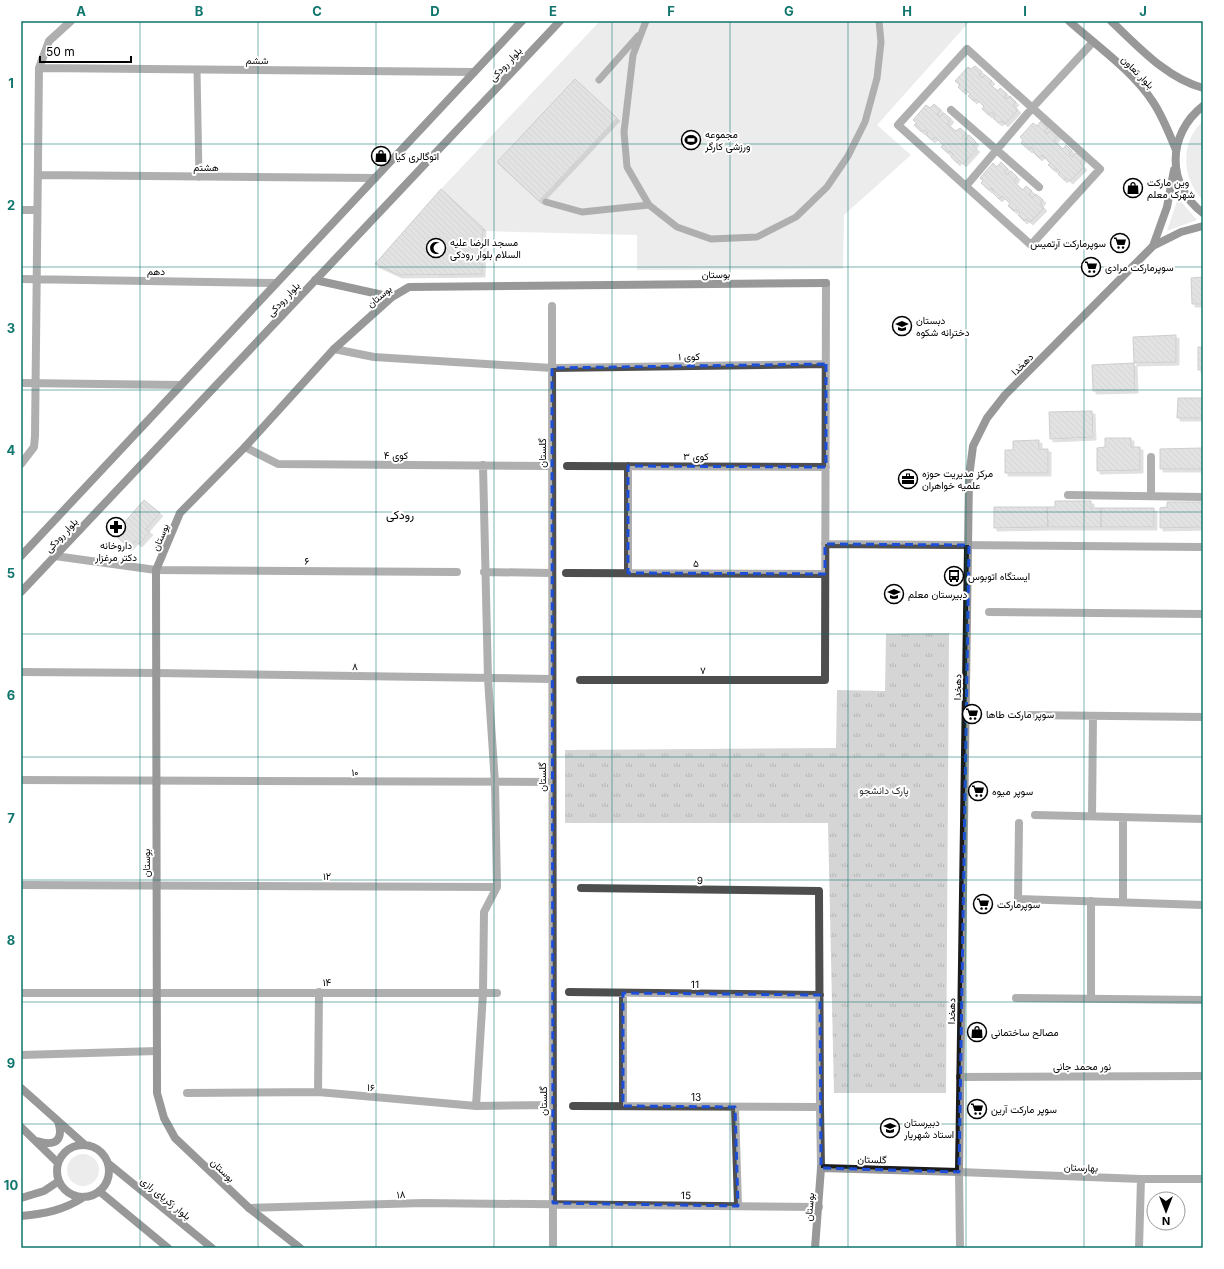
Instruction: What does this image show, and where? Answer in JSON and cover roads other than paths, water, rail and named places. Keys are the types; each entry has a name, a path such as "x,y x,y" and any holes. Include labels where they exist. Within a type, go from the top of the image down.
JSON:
{"street":[{"path":"21,464 34,447 39,68 49,41 71,21"},
{"name":"بلوار رودکی","path":"21,556 521,21"},
{"name":"بلوار رودکی","path":"21,592 560,21"},
{"name":"بلوار تعاون","path":"1070,21 1132,77 1147,93 1162,118 1176,150"},
{"name":"بلوار تعاون","path":"1111,21 1165,69 1180,79 1203,88"},
{"path":"966,186 1033,107 1093,42"},
{"path":"967,49 1033,107 1100,169 1031,245 898,125 967,49"},
{"name":"ششم","path":"39,68 474,72"},
{"path":"1153,246 1168,207 1176,150 1180,135 1187,122 1203,106"},
{"path":"951,110 1039,187"},
{"path":"1175,162 1178,179 1185,194 1203,213"},
{"name":"هشتم","path":"38,176 375,178"},
{"path":"21,210 37,210"},
{"path":"1153,246 1181,232 1203,226"},
{"name":"دهخدا","path":"960,1248 960,1077 970,469 973,446 987,418 1005,395 1153,246"},
{"name":"دهم","path":"21,279 276,283"},
{"path":"314,280 392,297"},
{"name":"بوستان","path":"300,1248 249,1208 175,1138 164,1118 157,1092 156,570 180,513 245,447 334,349 392,297 409,288 826,283 826,364"},
{"name":"گلستان","path":"552,306 553,1248"},
{"name":"کوی ۱","path":"334,349 374,357 552,368 826,364"},
{"path":"825,574 826,364"},
{"path":"21,383 181,385"},
{"name":"کوی ۴","path":"245,447 278,464 552,466"},
{"path":"1151,457 1151,496"},
{"path":"476,1106 483,993 484,912 497,887 495,783 488,679 484,572 483,465"},
{"name":"کوی ۳","path":"567,466 826,467"},
{"path":"628,466 628,573"},
{"path":"1068,495 1203,497"},
{"path":"825,544 1203,547"},
{"name":"۶","path":"55,556 156,570 457,572"},
{"path":"484,572 552,573"},
{"name":"۵","path":"566,573 825,574"},
{"name":"۷","path":"580,680 825,680 825,574"},
{"path":"989,612 1203,614"},
{"name":"۸","path":"21,672 156,672 552,679"},
{"path":"1022,715 1203,717"},
{"path":"1092,816 1093,716"},
{"name":"۱۰","path":"21,780 495,783 552,782"},
{"path":"1035,815 1203,819"},
{"path":"1123,817 1123,902"},
{"path":"1019,823 1018,899 1203,905"},
{"name":"۱۲","path":"21,885 497,887"},
{"name":"9","path":"581,888 819,891 820,996"},
{"path":"1091,901 1091,999"},
{"path":"318,1092 319,992"},
{"name":"11","path":"569,992 820,996"},
{"name":"۱۴","path":"21,993 497,993"},
{"path":"623,993 623,1106"},
{"path":"820,996 821,1168"},
{"path":"1016,998 1203,1000"},
{"path":"21,1055 157,1051"},
{"name":"نور محمد جانی","path":"960,1077 1203,1076"},
{"path":"21,1088 85,1145 100,1151 109,1164 108,1179 99,1191 51,1213 21,1216"},
{"name":"۱۶","path":"187,1093 318,1092 476,1106 553,1105"},
{"name":"13","path":"573,1106 820,1107"},
{"path":"735,1107 738,1206"},
{"path":"36,1140 47,1144 55,1142 60,1138 61,1131 58,1120"},
{"path":"21,1127 58,1163"},
{"path":"84,1197 71,1194 59,1181 57,1172 58,1163 68,1149 78,1145 85,1145"},
{"name":"بلوار زکریای رازی","path":"109,1164 212,1248"},
{"name":"بوستان","path":"815,1248 821,1168"},
{"name":"گلستان","path":"821,1168 959,1172"},
{"name":"بهارستان","path":"959,1172 1141,1179 1203,1179"},
{"path":"1138,1248 1141,1179"},
{"path":"21,1198 44,1190 59,1181"},
{"path":"99,1191 168,1248"},
{"name":"۱۸","path":"249,1208 423,1203 553,1203"},
{"name":"15","path":"553,1203 819,1207"}],"lane":[{"path":"646,21 633,55 624,132 627,167 649,205 677,227 711,239 757,236 796,217 827,187 848,156 865,122 877,78 881,42 879,21"},
{"path":"599,80 640,34"},
{"path":"197,70 199,177"},
{"path":"546,202 582,212 649,205"}],"place":[{"name":"مجموعه ورزشی کارگر","path":"691,140"},
{"name":"اتوگالری کیا","path":"381,156"},
{"name":"وین مارکت شهرک معلم","path":"1133,188"},
{"name":"سوپرمارکت آرتمیس","path":"1120,243"},
{"name":"مسجد الرضا علیه السلام بلوار رودکی","path":"436,248"},
{"name":"سوپرمارکت مرادی","path":"1091,267"},
{"name":"دبستان دخترانه شکوه","path":"902,326"},
{"name":"مرکز مدیریت حوزه علمیه خواهران","path":"908,479"},
{"name":"داروخانه دکتر مرغزار","path":"116,527"},
{"name":"ایستگاه اتوبوس","path":"954,576"},
{"name":"دبیرستان معلم","path":"894,594"},
{"name":"سوپر مارکت طاها","path":"972,714"},
{"name":"سوپر میوه","path":"978,791"},
{"name":"سوپرمارکت","path":"983,904"},
{"name":"مصالح ساختمانی","path":"977,1032"},
{"name":"سوپر مارکت آرین","path":"977,1109"},
{"name":"دبیرستان استاد شهریار","path":"890,1128"}],"district":[{"name":"رودکی","path":"400,515"}],"park label":[{"name":"پارک دانشجو","path":"884,790"}]}
